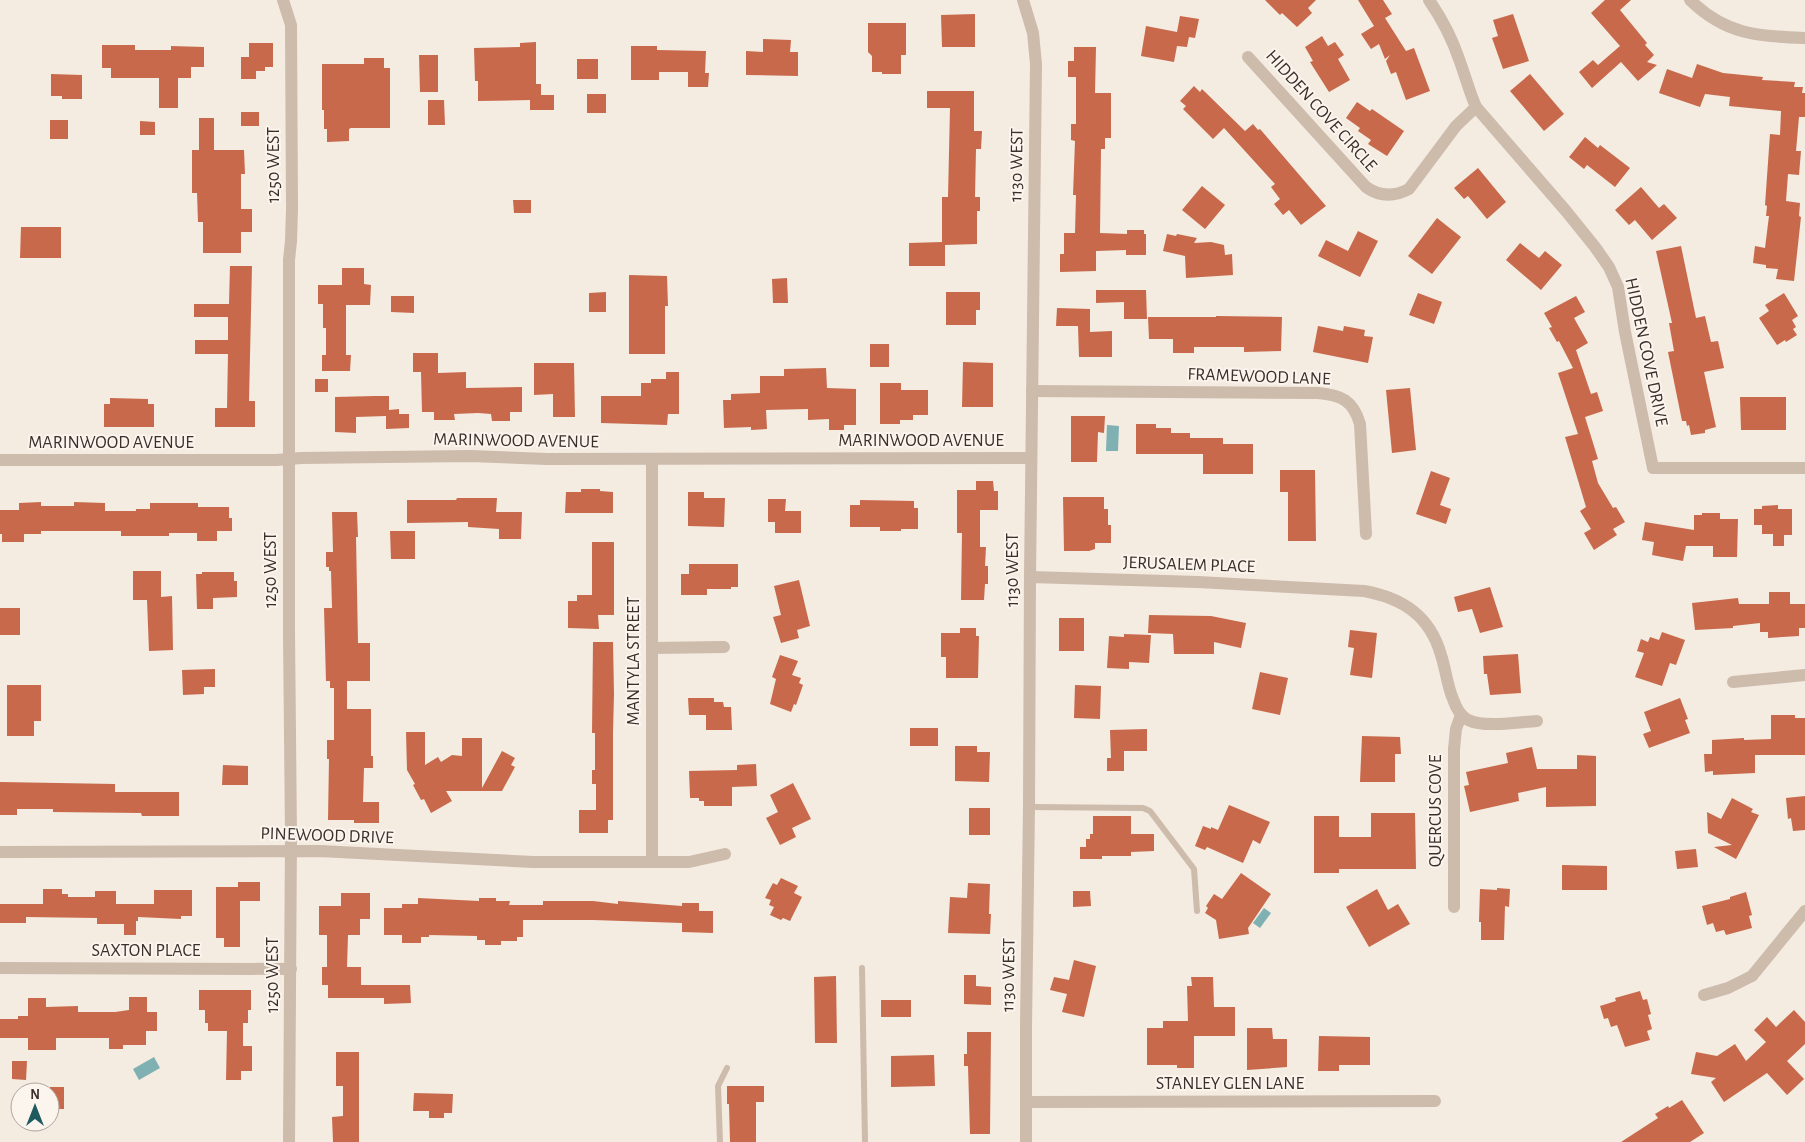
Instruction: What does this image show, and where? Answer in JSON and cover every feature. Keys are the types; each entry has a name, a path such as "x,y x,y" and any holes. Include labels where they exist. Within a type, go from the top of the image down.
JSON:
{"street":[{"name":"1250 WEST","path":"283,0 292,25 292,209 291,241 288,260 288,634 291,852 289,1142"},
{"name":"1130 WEST","path":"1023,0 1033,33 1036,64 1026,1142"},
{"name":"HIDDEN COVE DRIVE","path":"1430,0 1450,36 1476,107 1566,212 1609,267 1618,287 1625,332 1653,468 1805,468"},
{"path":"1690,0 1703,13 1725,26 1742,32 1805,38"},
{"name":"HIDDEN COVE CIRCLE","path":"1248,57 1366,187 1384,195 1402,193 1409,189 1456,126 1476,107"},
{"name":"FRAMEWOOD LANE","path":"1032,391 1309,392 1332,394 1345,399 1357,414 1360,424 1366,534"},
{"name":"MARINWOOD AVENUE","path":"0,460 471,456 547,459 1031,458"},
{"name":"MANTYLA STREET","path":"652,459 652,862"},
{"name":"JERUSALEM PLACE","path":"1030,577 1198,582 1348,590 1374,593 1391,598 1407,607 1425,621 1437,641 1450,692 1456,709 1461,715"},
{"path":"652,648 724,647"},
{"path":"1733,682 1805,675"},
{"path":"1461,715 1468,720 1484,723 1536,722"},
{"name":"QUERCUS COVE","path":"1454,907 1454,749 1456,729 1461,715"},
{"name":"PINEWOOD DRIVE","path":"0,852 320,852 533,862 697,862 726,854"},
{"path":"1704,995 1728,988 1752,976 1805,911"},
{"name":"SAXTON PLACE","path":"0,968 291,969"},
{"name":"STANLEY GLEN LANE","path":"1026,1102 1435,1101"}],"lane":[{"path":"1030,808 1143,808 1150,810 1194,869 1198,911"},
{"path":"862,968 865,1142"},
{"path":"720,1142 718,1086 727,1068"}],"water":[{"path":"1107,425 1119,426 1118,451 1106,451"},
{"path":"1264,908 1271,913 1260,928 1253,923"},
{"path":"154,1057 160,1068 139,1080 133,1069"}],"building":[{"path":"1265,0 1316,0 1308,8 1312,13 1297,27 1282,13 1280,15"},
{"path":"1358,0 1383,0 1392,14 1385,18 1406,51 1414,48 1430,91 1406,100 1396,72 1391,74 1386,61 1390,55 1385,59 1379,44 1371,49 1361,34 1374,26"},
{"path":"1605,0 1631,0 1620,10 1647,43 1645,45 1654,55 1647,62 1657,65 1638,81 1621,62 1592,88 1579,72 1593,60 1598,65 1620,46 1591,13"},
{"path":"975,14 975,47 942,47 941,15"},
{"path":"1513,14 1529,61 1503,69 1492,38 1498,36 1493,20"},
{"path":"1180,16 1199,19 1195,38 1189,37 1187,47 1177,46 1174,62 1141,56 1146,26 1177,32"},
{"path":"868,23 906,23 906,55 901,55 901,74 872,72 872,56 868,52"},
{"path":"1322,36 1328,46 1335,42 1344,55 1338,59 1350,80 1329,92 1310,62 1313,61 1305,47"},
{"path":"763,39 791,40 790,52 798,52 798,76 746,75 746,51 763,52"},
{"path":"536,42 536,84 541,84 541,95 554,95 554,110 530,110 530,100 478,101 478,81 475,81 474,48 520,47 520,43"},
{"path":"249,43 273,43 273,67 265,67 265,71 256,71 256,79 241,79 241,57 249,57"},
{"path":"102,45 135,45 135,50 171,50 171,46 204,47 204,67 191,67 191,78 178,78 178,108 159,108 159,78 111,78 111,68 102,68"},
{"path":"631,46 657,46 657,50 706,51 705,73 709,73 708,87 688,87 688,72 659,72 659,80 631,80"},
{"path":"1074,47 1096,47 1095,93 1111,93 1111,138 1105,138 1105,149 1101,149 1100,233 1127,234 1127,230 1144,230 1144,234 1146,234 1146,255 1126,255 1126,250 1096,251 1096,271 1060,272 1060,254 1064,254 1064,233 1075,233 1076,195 1073,195 1075,141 1071,140 1071,124 1076,124 1076,77 1068,77 1068,61 1074,61"},
{"path":"419,55 438,55 438,92 420,92"},
{"path":"364,58 384,58 384,68 390,68 390,128 351,128 349,129 349,141 327,142 327,129 324,129 324,110 322,110 322,64 364,64"},
{"path":"577,59 598,59 598,79 577,79"},
{"path":"1697,64 1723,73 1763,77 1762,80 1795,82 1794,87 1803,87 1802,93 1805,93 1805,117 1799,117 1796,151 1801,151 1799,175 1788,174 1786,201 1800,203 1799,216 1801,217 1794,281 1776,279 1778,269 1766,268 1766,265 1753,263 1755,246 1765,248 1769,216 1766,216 1767,206 1765,205 1770,134 1780,135 1781,111 1729,106 1730,97 1705,94 1700,107 1659,93 1667,69 1692,78"},
{"path":"51,74 82,75 82,99 62,99 62,96 51,96"},
{"path":"1530,74 1564,114 1544,131 1510,91"},
{"path":"1194,86 1200,92 1202,89 1245,131 1253,124 1258,130 1260,129 1326,206 1301,225 1289,210 1283,215 1274,204 1280,199 1271,187 1275,184 1224,128 1213,139 1183,109 1186,106 1180,101"},
{"path":"927,91 974,91 974,131 982,131 981,149 976,149 975,197 980,197 980,211 977,211 977,244 945,245 945,266 909,266 909,243 942,242 942,197 948,197 950,108 927,108"},
{"path":"587,94 606,94 606,113 587,113"},
{"path":"428,100 444,100 445,125 428,125"},
{"path":"1357,102 1370,111 1372,109 1404,131 1387,156 1368,144 1371,140 1358,131 1360,128 1346,118"},
{"path":"241,112 259,112 259,126 241,126"},
{"path":"199,118 214,118 214,150 244,150 245,174 241,174 241,209 252,209 252,232 241,232 241,253 203,253 203,222 198,222 197,193 192,193 192,150 199,150"},
{"path":"50,120 68,120 68,139 50,139"},
{"path":"140,121 155,122 155,135 140,135"},
{"path":"1585,137 1598,148 1600,145 1630,168 1615,187 1587,165 1584,169 1569,157"},
{"path":"1478,168 1506,202 1487,219 1468,196 1464,199 1454,188"},
{"path":"1202,186 1225,205 1205,229 1182,210"},
{"path":"1641,187 1659,208 1664,204 1677,218 1652,240 1635,220 1629,225 1615,210"},
{"path":"513,200 531,200 531,213 514,213"},
{"path":"1437,218 1461,237 1432,274 1408,256"},
{"path":"21,227 61,227 61,258 20,258"},
{"path":"1358,231 1378,241 1360,277 1318,256 1326,240 1348,251"},
{"path":"1167,234 1197,238 1194,243 1211,242 1224,245 1225,255 1232,254 1233,275 1186,278 1185,256 1163,251"},
{"path":"1520,243 1539,258 1545,251 1562,265 1541,290 1506,260"},
{"path":"1681,246 1696,318 1705,316 1711,342 1718,341 1724,368 1704,372 1716,427 1705,430 1705,433 1691,435 1689,425 1687,426 1686,421 1682,421 1668,352 1674,351 1669,323 1672,323 1656,251"},
{"path":"230,266 252,266 249,401 255,401 255,427 215,427 215,408 227,408 228,354 195,354 195,340 228,340 228,317 194,317 194,304 229,304"},
{"path":"342,268 364,268 364,284 371,285 370,305 346,305 346,355 351,355 350,371 322,371 322,355 326,355 326,328 323,328 323,304 318,304 318,285 342,285"},
{"path":"629,275 667,276 668,306 665,306 665,354 629,354"},
{"path":"787,278 788,303 773,303 772,279"},
{"path":"1096,290 1146,290 1147,319 1124,319 1124,302 1096,303"},
{"path":"606,292 606,312 589,312 589,293"},
{"path":"946,292 980,292 980,310 976,310 976,325 946,325"},
{"path":"1418,293 1442,302 1434,324 1409,315"},
{"path":"1784,293 1798,316 1792,320 1796,327 1793,329 1797,335 1777,345 1759,318 1769,311 1765,305"},
{"path":"391,296 414,296 414,313 391,312"},
{"path":"1576,296 1585,312 1574,318 1588,343 1576,350 1591,394 1597,392 1603,411 1585,417 1598,459 1592,461 1598,483 1613,508 1616,507 1625,522 1613,529 1617,535 1594,550 1584,533 1591,529 1580,511 1586,507 1565,437 1578,434 1558,373 1573,368 1559,341 1557,342 1549,328 1552,327 1544,313"},
{"path":"1057,308 1090,309 1090,332 1112,331 1112,357 1079,357 1078,326 1056,326"},
{"path":"1148,317 1282,317 1281,351 1244,352 1244,347 1194,347 1194,353 1173,353 1173,339 1149,339"},
{"path":"1318,326 1343,331 1344,326 1365,330 1364,336 1373,337 1368,363 1313,352"},
{"path":"870,344 889,344 889,367 870,367"},
{"path":"413,353 438,353 438,373 466,372 466,388 522,387 522,412 510,412 510,421 492,421 491,414 478,413 454,414 455,420 434,420 434,412 422,412 421,372 413,372"},
{"path":"963,362 993,363 993,407 962,407"},
{"path":"534,363 574,363 575,417 553,417 553,394 534,395"},
{"path":"826,368 827,388 856,389 856,425 844,425 844,430 829,430 829,419 808,420 808,409 766,410 767,429 751,430 751,427 724,428 723,400 731,400 731,394 760,393 760,376 784,376 784,369"},
{"path":"666,372 679,372 679,414 668,414 667,425 601,423 601,396 641,396 641,383 651,383 651,379 666,379"},
{"path":"315,379 328,379 328,392 315,392"},
{"path":"880,383 901,383 901,390 928,390 928,415 913,415 913,420 900,420 900,424 880,424"},
{"path":"1410,388 1416,450 1392,453 1386,390"},
{"path":"389,396 389,410 399,409 399,414 409,414 409,428 386,429 386,416 356,417 356,433 335,432 335,397"},
{"path":"1740,397 1786,397 1786,430 1741,430"},
{"path":"110,398 148,399 148,404 154,404 154,427 104,427 104,404 110,404"},
{"path":"1071,416 1105,416 1104,433 1098,432 1097,462 1071,462"},
{"path":"1136,424 1156,424 1156,428 1171,428 1171,433 1190,433 1190,438 1223,438 1223,444 1253,444 1253,474 1203,474 1203,454 1136,454"},
{"path":"1280,470 1315,470 1316,541 1288,541 1288,492 1280,492"},
{"path":"1431,471 1450,478 1440,505 1451,509 1446,524 1416,514"},
{"path":"976,481 993,481 994,491 998,491 998,510 980,510 980,547 986,547 985,566 988,566 988,584 985,584 984,600 961,600 962,533 957,533 957,490 976,490"},
{"path":"581,489 600,489 600,491 613,492 613,513 565,513 566,492 581,492"},
{"path":"688,492 704,492 704,498 725,498 724,527 688,526"},
{"path":"1063,497 1104,497 1104,509 1108,509 1108,525 1111,525 1111,543 1095,543 1095,549 1089,551 1064,551"},
{"path":"457,498 497,498 496,512 522,512 521,539 499,539 499,529 468,527 468,522 407,523 407,500 456,500"},
{"path":"768,499 786,499 785,511 801,511 801,533 775,533 775,522 768,522"},
{"path":"860,500 914,501 914,508 918,508 918,529 880,531 880,527 850,527 850,505 860,505"},
{"path":"41,502 41,506 74,506 74,502 105,503 105,511 150,509 150,503 198,503 198,507 229,507 229,518 232,518 232,531 217,531 217,541 197,541 197,533 169,533 169,536 121,536 121,531 41,531 41,534 24,534 24,542 2,542 0,510 19,510 19,503"},
{"path":"1778,505 1778,509 1792,509 1792,535 1784,535 1784,546 1773,546 1773,534 1762,534 1762,525 1754,525 1754,509 1762,509 1762,506"},
{"path":"332,512 357,512 358,643 370,643 370,681 347,681 347,709 371,709 371,756 373,756 373,768 364,768 363,802 379,802 379,823 354,823 354,820 328,820 329,759 327,759 327,740 334,740 334,688 330,688 330,681 326,681 324,608 332,608 331,571 329,571 329,567 326,567 326,552 333,552"},
{"path":"1702,513 1720,513 1720,519 1738,519 1737,557 1713,557 1713,546 1686,546 1683,561 1652,555 1654,542 1642,540 1645,522 1694,530 1694,515 1702,515"},
{"path":"390,531 415,531 415,559 391,559"},
{"path":"592,542 614,542 614,615 598,615 599,629 568,628 568,601 577,601 577,595 592,595"},
{"path":"689,564 738,564 738,587 731,587 731,589 707,589 707,595 681,595 681,574 689,574"},
{"path":"133,571 161,571 161,597 172,596 173,650 149,651 147,600 133,600"},
{"path":"202,572 234,572 234,581 237,581 237,597 213,598 213,609 197,609 196,574 202,574"},
{"path":"799,580 810,626 797,630 799,638 781,643 773,617 781,615 774,586"},
{"path":"1490,587 1503,627 1480,633 1472,609 1458,612 1454,597"},
{"path":"1769,592 1790,592 1790,604 1805,604 1805,628 1799,628 1799,636 1768,638 1768,632 1760,632 1760,623 1733,626 1733,628 1695,630 1692,603 1738,598 1739,604 1769,604"},
{"path":"0,608 20,608 20,635 0,635"},
{"path":"1149,615 1211,616 1246,623 1241,648 1214,642 1214,654 1174,654 1173,634 1148,633"},
{"path":"1059,618 1084,618 1084,651 1059,651"},
{"path":"960,628 976,628 976,636 979,636 978,678 946,678 946,657 941,657 941,633 960,633"},
{"path":"1350,630 1377,633 1372,678 1350,675 1354,648 1348,647"},
{"path":"1662,632 1685,640 1676,665 1670,663 1662,686 1635,677 1644,653 1637,651 1641,639 1648,642 1650,637 1659,640"},
{"path":"1124,634 1151,635 1149,663 1129,662 1129,669 1107,668 1109,636 1124,637"},
{"path":"593,642 613,642 613,820 608,820 608,833 579,833 579,810 596,810 596,784 592,784 592,770 595,770 595,733 592,733"},
{"path":"1518,654 1521,693 1490,695 1487,674 1484,674 1483,656"},
{"path":"780,655 798,661 792,675 801,678 799,683 803,685 796,705 794,704 791,712 770,704 776,679 772,677"},
{"path":"215,669 215,687 204,687 204,694 183,695 182,670"},
{"path":"1260,672 1288,678 1280,715 1252,709"},
{"path":"7,685 41,685 41,721 34,721 34,736 7,736"},
{"path":"1075,685 1101,686 1100,719 1074,718"},
{"path":"688,698 714,698 714,702 723,702 724,707 731,707 732,730 706,730 706,715 689,715"},
{"path":"1680,698 1688,719 1685,720 1690,733 1649,748 1643,734 1651,731 1644,712"},
{"path":"1771,715 1795,715 1795,718 1805,718 1805,755 1755,755 1755,773 1713,775 1713,771 1705,772 1704,754 1712,754 1712,740 1771,739"},
{"path":"910,728 938,728 938,746 910,746"},
{"path":"1147,729 1147,751 1124,751 1124,771 1107,771 1107,758 1111,758 1110,730"},
{"path":"406,732 425,732 425,765 438,757 441,762 452,755 462,756 462,738 482,738 482,788 502,751 515,758 511,765 515,767 502,791 446,791 452,801 431,813 424,799 421,800 407,770"},
{"path":"1362,736 1400,737 1401,754 1395,754 1395,782 1360,782"},
{"path":"955,746 977,746 977,752 990,752 989,782 955,781"},
{"path":"1532,747 1537,769 1577,769 1577,755 1596,756 1596,806 1546,807 1546,787 1518,793 1519,801 1470,812 1464,786 1469,785 1466,772 1508,763 1506,753"},
{"path":"756,764 757,786 732,787 732,806 704,806 704,801 699,801 699,798 690,798 689,771 737,770 737,765"},
{"path":"223,765 248,766 248,785 222,785"},
{"path":"0,782 115,784 115,792 179,792 179,816 142,816 141,813 53,812 53,809 17,809 17,815 0,815"},
{"path":"793,783 811,819 792,828 796,837 780,845 766,818 778,812 770,795"},
{"path":"1805,796 1805,830 1793,831 1791,818 1788,819 1786,798"},
{"path":"1732,798 1753,809 1751,812 1759,815 1736,859 1714,847 1732,845 1708,833 1707,812 1721,819"},
{"path":"1229,805 1270,822 1260,844 1253,840 1243,863 1207,847 1205,850 1195,846 1203,826 1218,830"},
{"path":"969,808 990,808 990,835 969,835"},
{"path":"1371,813 1415,813 1416,869 1339,869 1339,873 1314,873 1314,816 1339,816 1339,837 1371,837"},
{"path":"1093,816 1131,816 1131,834 1154,834 1154,851 1131,852 1131,856 1102,856 1102,859 1080,859 1080,847 1086,847 1086,839 1090,839 1090,834 1093,834"},
{"path":"1696,849 1698,867 1677,869 1675,851"},
{"path":"1562,865 1607,866 1607,890 1562,890"},
{"path":"1241,873 1271,894 1248,928 1249,934 1219,939 1216,920 1205,913 1208,908 1206,906 1214,894 1222,899"},
{"path":"781,878 798,886 794,893 802,897 790,921 783,918 781,920 770,915 774,907 769,905 771,900 765,898 773,883 777,885"},
{"path":"238,882 260,882 260,901 240,901 240,947 224,947 224,938 216,938 216,887 238,887"},
{"path":"968,883 990,884 990,934 948,933 950,897 967,898"},
{"path":"1497,888 1510,889 1509,907 1505,906 1504,940 1481,940 1481,922 1479,922 1480,889 1497,890"},
{"path":"43,889 62,889 62,894 68,894 68,897 95,897 95,891 116,891 116,904 154,904 154,890 192,890 192,916 181,916 181,919 138,917 138,921 136,921 136,935 124,935 124,924 97,924 97,918 26,917 26,923 0,923 0,904 43,904"},
{"path":"1377,889 1388,910 1398,904 1410,924 1369,947 1346,907"},
{"path":"1073,891 1090,891 1091,906 1073,907"},
{"path":"1746,892 1752,915 1749,916 1752,928 1726,935 1724,930 1716,932 1713,923 1707,925 1702,906 1730,899 1730,897"},
{"path":"341,893 370,893 370,919 360,919 360,935 348,935 347,967 361,967 361,985 410,985 411,1003 384,1004 384,998 328,998 328,985 322,985 322,967 327,967 327,935 319,935 319,906 341,906"},
{"path":"418,898 479,901 479,898 496,898 496,901 510,901 509,905 543,905 543,901 593,901 618,904 618,901 682,906 682,903 699,903 699,911 713,911 713,933 682,932 682,923 523,920 523,937 517,937 517,941 501,941 501,945 485,945 485,940 477,940 477,936 429,935 429,937 421,937 421,943 402,943 402,935 384,935 384,908 402,908 402,904 418,904"},
{"path":"1074,960 1096,966 1084,1017 1062,1012 1067,994 1050,990 1054,977 1069,980"},
{"path":"964,975 976,975 976,986 991,987 991,1005 964,1004"},
{"path":"836,976 837,1043 815,1043 814,977"},
{"path":"1191,977 1213,977 1214,1007 1235,1007 1235,1036 1194,1036 1194,1068 1177,1068 1177,1065 1147,1065 1147,1028 1163,1028 1163,1021 1188,1021 1187,986 1192,986"},
{"path":"199,990 251,990 251,1010 248,1010 248,1023 243,1023 243,1046 252,1046 252,1071 241,1071 241,1080 226,1080 227,1031 208,1031 208,1023 205,1023 205,1010 199,1010"},
{"path":"1640,991 1643,1000 1647,999 1651,1014 1648,1015 1652,1029 1647,1031 1650,1040 1625,1047 1617,1025 1611,1027 1608,1018 1604,1019 1600,1006 1616,1001 1615,998"},
{"path":"129,997 147,997 147,1012 157,1012 157,1031 146,1031 146,1045 123,1045 123,1049 109,1049 109,1038 56,1038 56,1050 28,1050 28,1038 0,1038 0,1019 18,1019 18,1016 28,1016 28,998 46,998 46,1007 78,1006 78,1012 115,1012 129,1010"},
{"path":"881,1000 911,1000 911,1017 881,1017"},
{"path":"1794,1010 1805,1022 1805,1044 1787,1061 1804,1079 1787,1095 1767,1073 1724,1102 1711,1082 1716,1078 1691,1074 1696,1052 1717,1056 1735,1044 1746,1061 1766,1042 1754,1030 1767,1017 1776,1027"},
{"path":"1247,1028 1272,1028 1273,1039 1287,1039 1287,1067 1247,1070"},
{"path":"967,1032 991,1032 990,1134 970,1134 968,1066 964,1066 964,1054 967,1054"},
{"path":"1319,1036 1370,1037 1370,1065 1339,1065 1339,1071 1318,1071"},
{"path":"336,1052 359,1052 359,1142 333,1142 332,1117 343,1116 343,1086 336,1086"},
{"path":"934,1055 935,1086 891,1087 891,1056"},
{"path":"12,1061 27,1061 26,1080 12,1079"},
{"path":"727,1086 764,1086 764,1102 756,1102 756,1142 730,1142"},
{"path":"60,1087 64,1087 64,1109 60,1109"},
{"path":"414,1093 453,1094 452,1113 444,1113 444,1118 429,1118 429,1111 413,1111"},
{"path":"1682,1100 1704,1133 1690,1142 1621,1142 1658,1118 1655,1114"}]}
